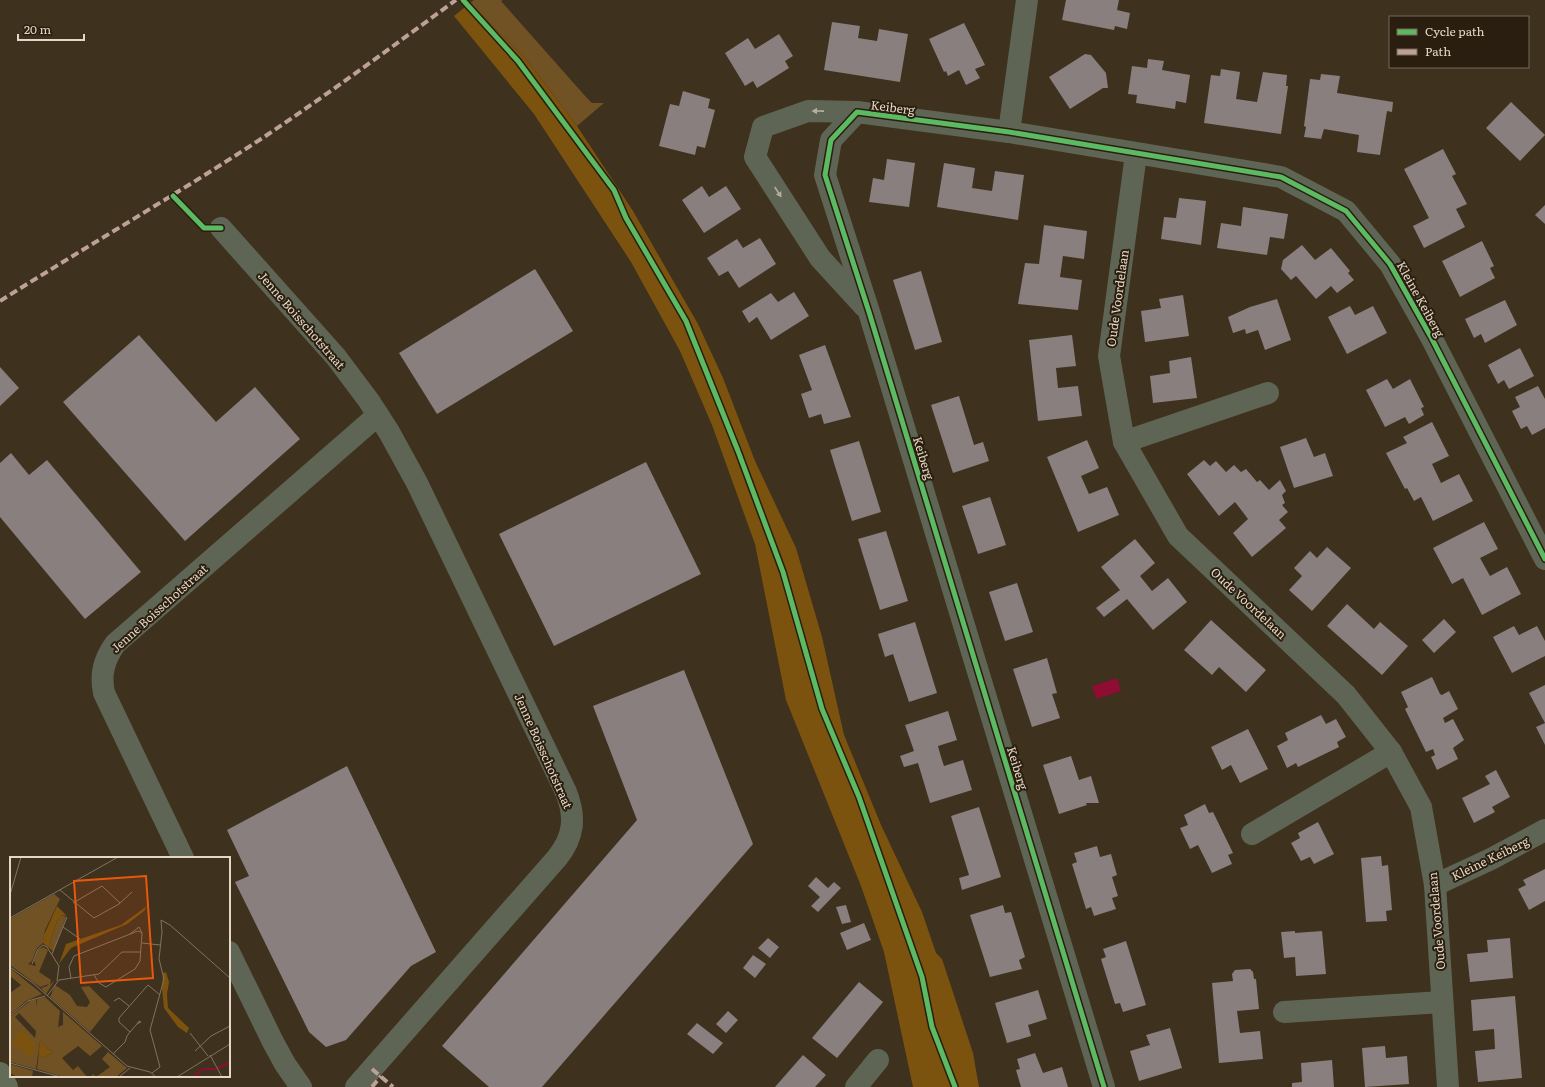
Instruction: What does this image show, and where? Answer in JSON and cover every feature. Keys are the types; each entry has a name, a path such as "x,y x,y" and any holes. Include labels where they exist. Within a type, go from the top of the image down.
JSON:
{"main road":[{"path":"0,1073 7,1087"}],"street":[{"path":"1009,132 1027,0"},
{"name":"Keiberg","path":"869,312 820,258 756,157 763,127 808,111 857,112 1009,132 1136,154"},
{"name":"Keiberg","path":"857,112 831,140 825,175 869,312 1104,1087"},
{"name":"Oude Voordelaan","path":"1136,154 1110,356 1124,442 1178,536 1346,695 1391,752 1421,807 1435,885 1448,1087"},
{"name":"Kleine Keiberg","path":"1136,154 1281,177 1346,211 1390,264 1432,339 1545,559"},
{"name":"Jenne Boisschotstraat","path":"221,228 336,357 378,415 417,483 571,803 573,824 569,840 557,858 356,1087"},
{"path":"1124,442 1268,392"},
{"name":"Jenne Boisschotstraat","path":"183,857 104,693 102,672 108,653 115,644 378,415"},
{"path":"1252,834 1391,752"},
{"name":"Kleine Keiberg","path":"1435,885 1491,859 1545,830"},
{"path":"230,954 273,1042 285,1064 301,1087"},
{"path":"1284,1012 1442,1002"},
{"path":"856,1087 878,1060"}],"shaded area":[{"path":"474,0 503,0 501,1 586,97 592,103 604,103 577,126 526,59 470,3"},
{"path":"470,3 526,59 577,126 633,211 698,324 723,378 755,461 796,548 822,637 844,735 881,825 922,912 936,953 942,959 973,1053 979,1087 913,1087 884,952 861,886 786,700 755,544 712,425 680,351 631,262 534,114 454,16"},
{"path":"1117,678 1121,691 1096,699 1092,686"}],"building":[{"path":"1066,0 1119,0 1117,10 1130,13 1127,29 1115,26 1114,30 1062,20"},
{"path":"832,22 860,26 858,38 877,41 879,29 908,34 900,82 824,70"},
{"path":"964,23 985,65 975,69 980,78 966,85 959,70 948,76 946,71 944,72 929,39"},
{"path":"779,34 793,56 785,61 789,68 757,88 753,81 745,86 725,53 748,38 755,49"},
{"path":"1085,54 1091,55 1106,73 1108,88 1103,88 1070,109 1049,77"},
{"path":"1148,59 1164,61 1162,70 1190,75 1186,103 1176,101 1175,109 1136,103 1137,95 1128,94 1132,66 1147,68"},
{"path":"1221,69 1240,72 1236,99 1257,102 1263,72 1287,75 1286,86 1288,86 1281,134 1204,123 1211,75 1220,76"},
{"path":"1321,74 1340,76 1337,93 1393,102 1392,112 1387,111 1380,155 1357,152 1359,135 1324,129 1321,139 1304,137 1310,79 1320,80"},
{"path":"683,91 710,99 708,108 715,110 705,148 697,146 695,155 659,146 670,104 679,106"},
{"path":"1511,102 1545,135 1520,161 1486,128"},
{"path":"1443,149 1456,174 1452,176 1467,204 1456,209 1465,227 1424,248 1413,226 1429,218 1404,169"},
{"path":"887,159 915,163 909,207 869,202 873,178 884,180"},
{"path":"944,163 975,168 972,188 992,191 995,171 1024,175 1018,220 937,207"},
{"path":"702,186 709,197 726,186 741,209 704,233 682,200"},
{"path":"1179,198 1206,201 1201,245 1161,239 1164,217 1176,218"},
{"path":"1545,205 1545,224 1535,215"},
{"path":"1243,207 1288,214 1284,239 1270,237 1267,255 1217,248 1221,223 1241,226"},
{"path":"1044,225 1087,231 1084,259 1063,256 1060,277 1082,280 1078,310 1018,304 1025,263 1039,264"},
{"path":"760,238 776,264 739,288 728,271 719,276 707,258 737,239 743,248"},
{"path":"1482,241 1494,266 1490,268 1495,278 1460,297 1442,261"},
{"path":"1302,245 1315,260 1331,248 1350,271 1348,273 1354,280 1337,293 1331,286 1316,299 1296,276 1291,280 1281,269 1283,260"},
{"path":"535,269 573,331 437,414 399,353"},
{"path":"921,271 942,342 915,350 893,280"},
{"path":"794,292 809,316 771,340 757,317 749,323 742,311 771,293 778,302"},
{"path":"1183,295 1189,336 1145,342 1141,311 1161,308 1159,299"},
{"path":"1277,299 1291,340 1265,350 1258,330 1246,334 1245,329 1233,333 1228,317 1250,307"},
{"path":"1505,300 1517,325 1485,343 1481,334 1474,338 1465,319"},
{"path":"1350,306 1355,315 1373,306 1387,333 1347,354 1328,317"},
{"path":"139,335 216,422 255,387 300,439 185,541 63,402"},
{"path":"1072,335 1076,366 1056,368 1058,388 1078,386 1082,416 1038,421 1029,340"},
{"path":"825,345 851,417 824,424 821,414 809,418 801,394 812,390 799,355"},
{"path":"1520,348 1534,376 1509,389 1504,380 1498,384 1488,365"},
{"path":"1191,357 1197,398 1153,403 1150,376 1170,373 1169,361"},
{"path":"0,367 19,388 0,406"},
{"path":"1387,379 1393,389 1410,379 1424,407 1421,408 1424,415 1409,424 1405,417 1385,427 1366,390"},
{"path":"1538,386 1545,399 1545,428 1532,435 1527,426 1521,429 1512,411 1520,407 1515,397"},
{"path":"959,396 974,445 983,442 989,461 953,473 931,405"},
{"path":"1432,422 1449,456 1432,464 1441,483 1459,474 1473,501 1433,521 1421,497 1414,501 1407,488 1405,489 1386,453 1407,443 1403,437"},
{"path":"1306,438 1314,457 1325,453 1333,476 1294,488 1280,447"},
{"path":"1087,440 1099,468 1081,476 1089,494 1107,487 1119,515 1078,532 1047,457"},
{"path":"859,441 881,512 852,521 830,450"},
{"path":"11,453 29,475 47,460 141,572 85,619 0,517 0,463"},
{"path":"1204,460 1210,466 1216,461 1226,472 1234,465 1241,472 1246,469 1257,482 1260,480 1269,490 1280,480 1286,491 1282,495 1285,503 1282,505 1288,512 1279,520 1286,528 1252,557 1233,533 1248,519 1235,502 1219,516 1187,474"},
{"path":"646,462 701,574 554,646 499,534"},
{"path":"990,497 1006,545 978,554 962,506"},
{"path":"1484,522 1498,549 1480,558 1490,576 1507,567 1521,594 1482,615 1463,578 1452,584 1433,548"},
{"path":"886,531 908,601 880,610 858,539"},
{"path":"1135,539 1155,563 1140,576 1152,591 1168,578 1187,602 1153,630 1127,599 1104,617 1096,608 1120,590 1101,567"},
{"path":"1327,547 1351,568 1312,611 1289,590 1302,576 1294,568 1310,551 1317,558"},
{"path":"1017,583 1033,632 1005,641 989,592"},
{"path":"1347,604 1374,629 1380,622 1408,646 1382,675 1327,626"},
{"path":"1444,619 1456,632 1434,653 1422,640"},
{"path":"1211,620 1266,670 1246,692 1219,667 1212,675 1184,650"},
{"path":"915,622 937,693 909,702 893,654 885,657 878,634"},
{"path":"1514,626 1519,635 1537,626 1545,641 1545,656 1512,673 1493,637"},
{"path":"1047,658 1057,693 1052,694 1060,718 1032,727 1013,669"},
{"path":"684,670 753,844 542,1087 489,1087 442,1046 637,820 593,706"},
{"path":"1432,677 1440,694 1442,695 1449,691 1458,709 1443,718 1445,723 1453,719 1464,740 1453,748 1458,759 1437,770 1431,757 1435,755 1433,749 1426,752 1405,709 1408,707 1401,692"},
{"path":"1545,685 1545,723 1529,693"},
{"path":"948,711 957,740 938,746 941,757 944,766 963,760 972,790 930,803 918,763 904,767 900,756 914,751 905,725"},
{"path":"1321,715 1326,724 1336,719 1346,737 1337,742 1339,747 1298,767 1296,763 1287,768 1277,746 1288,740 1285,733"},
{"path":"1545,723 1545,745 1536,727"},
{"path":"1248,729 1268,769 1240,783 1231,765 1222,770 1211,747"},
{"path":"1071,756 1079,780 1091,776 1099,803 1086,803 1087,805 1059,814 1043,765"},
{"path":"347,766 436,952 411,966 346,1040 326,1047 309,1032 235,882 249,876 227,830"},
{"path":"1496,770 1510,797 1492,807 1495,812 1474,823 1462,798 1490,784 1485,776"},
{"path":"1205,804 1209,813 1213,812 1233,853 1228,855 1232,864 1212,873 1198,845 1190,849 1180,828 1188,825 1184,815"},
{"path":"979,807 1001,877 962,890 959,878 969,875 951,816"},
{"path":"1318,822 1334,854 1314,864 1310,857 1301,861 1291,843 1300,838 1298,833"},
{"path":"1097,846 1100,857 1111,854 1117,875 1112,877 1118,896 1112,898 1116,909 1094,916 1091,907 1086,909 1072,864 1077,862 1074,853"},
{"path":"1381,856 1382,866 1388,865 1392,910 1386,911 1387,921 1366,922 1361,858"},
{"path":"1545,869 1545,901 1529,910 1518,889 1526,885 1523,880"},
{"path":"816,877 828,888 834,882 841,888 818,912 811,906 820,897 808,886"},
{"path":"846,905 851,922 842,924 836,907"},
{"path":"1003,905 1005,913 1011,912 1025,957 1019,960 1022,969 990,977 970,915"},
{"path":"864,923 871,940 847,950 840,933"},
{"path":"1295,931 1295,933 1322,931 1326,974 1296,976 1295,957 1284,958 1281,932"},
{"path":"768,938 779,947 770,958 758,948"},
{"path":"1510,938 1513,978 1470,982 1467,954 1488,952 1487,940"},
{"path":"1126,941 1146,1005 1123,1012 1120,1003 1115,1004 1101,959 1106,957 1103,949"},
{"path":"753,955 766,964 755,978 743,968"},
{"path":"1250,969 1253,972 1254,979 1256,979 1259,1009 1237,1011 1240,1033 1260,1031 1263,1059 1219,1063 1212,983 1233,981 1232,974 1235,970"},
{"path":"859,982 883,1002 837,1058 812,1038"},
{"path":"1038,990 1047,1019 1028,1025 1031,1036 1007,1043 995,1003"},
{"path":"1515,996 1522,1078 1478,1082 1475,1051 1495,1049 1494,1029 1473,1031 1471,1000"},
{"path":"728,1011 738,1020 726,1033 716,1024"},
{"path":"697,1023 723,1043 713,1054 687,1034"},
{"path":"1170,1028 1182,1068 1139,1081 1130,1051 1150,1045 1146,1035"},
{"path":"1385,1046 1386,1058 1407,1056 1409,1084 1365,1087 1362,1048"},
{"path":"1035,1053 1043,1073 1062,1067 1068,1087 1021,1087 1016,1070 1020,1069 1017,1059"},
{"path":"803,1055 826,1075 815,1087 775,1087"},
{"path":"1332,1060 1334,1087 1292,1087 1292,1083 1302,1082 1301,1063"}],"marked path":[{"path":"0,301 201,178 267,135 338,86 456,0"},
{"path":"372,1069 393,1087"},
{"path":"372,1087 381,1076"}],"cycle path":[{"path":"463,0 518,61 614,190 626,218 686,321 738,451 783,572 822,709 859,797 922,977 932,1027 955,1087"},
{"path":"1104,1087 869,312 825,175 831,140 857,112 1009,132 1281,177 1346,211 1390,264 1432,339 1545,559"},
{"path":"173,196 204,228 221,228"}]}
